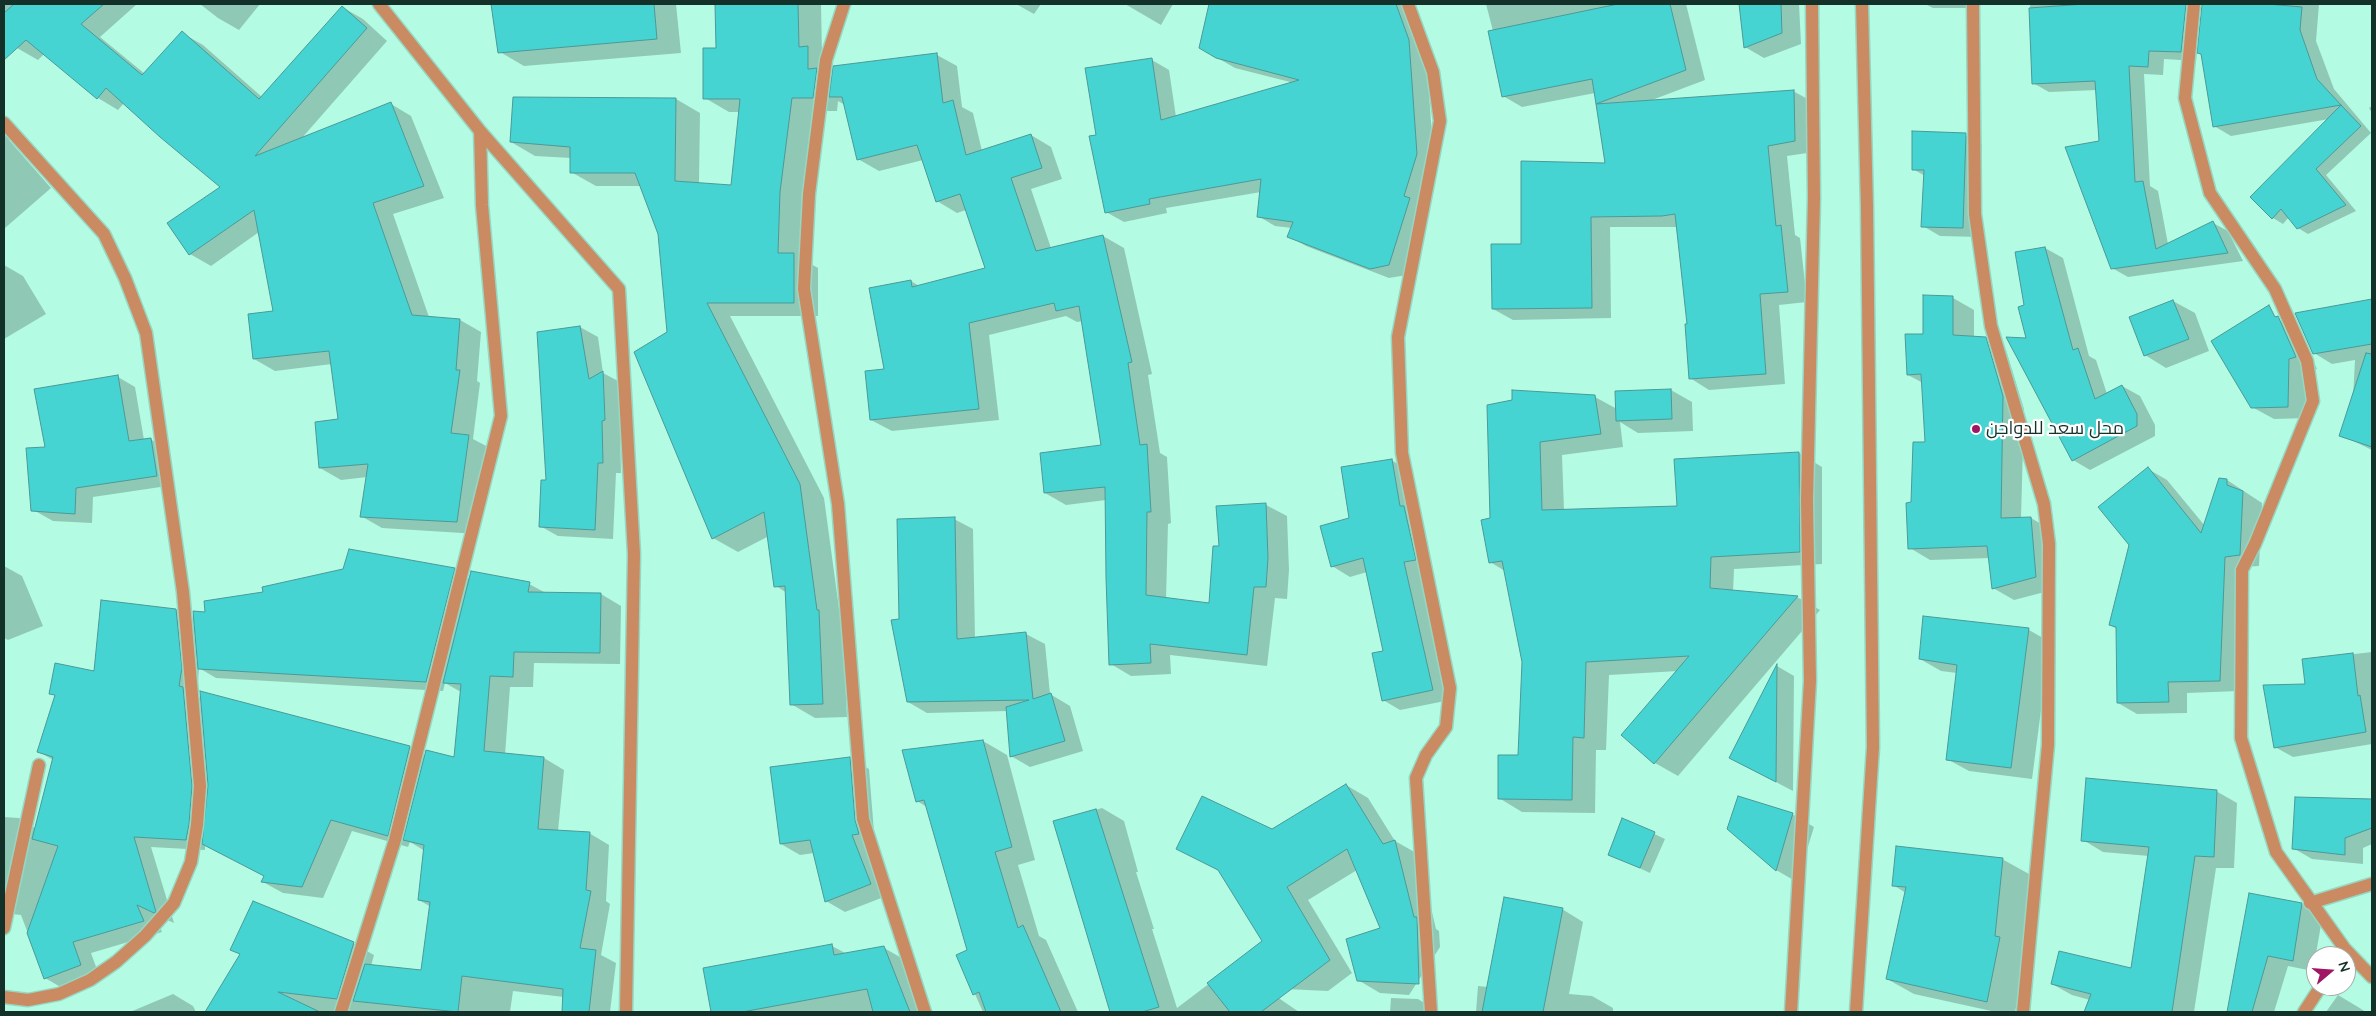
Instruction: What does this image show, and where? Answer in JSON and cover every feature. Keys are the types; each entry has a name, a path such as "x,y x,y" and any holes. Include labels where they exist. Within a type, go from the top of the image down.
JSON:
{"street":[{"path":"379,4 480,130 619,289 634,554 626,1012"},
{"path":"844,4 826,60 809,194 804,288 838,504 864,819 926,1012"},
{"path":"1408,4 1433,72 1440,121 1398,337 1402,453 1450,688 1446,727 1426,755 1416,778 1431,1012"},
{"path":"1791,1012 1810,681 1807,500 1814,198 1812,4"},
{"path":"1856,1012 1873,748 1867,206 1862,4"},
{"path":"1973,4 1976,224 1991,326 2044,504 2049,544 2048,746 2023,1012"},
{"path":"2194,4 2185,98 2210,193 2275,289 2307,361 2313,400 2255,544 2242,570 2241,738 2276,852 2338,946"},
{"path":"4,123 104,234 125,278 146,333 183,592 200,786 191,862 174,903 145,936 116,962 90,980 59,994 28,1000 4,997"},
{"path":"341,1012 395,840 501,416 482,205 480,130"},
{"path":"4,928 38,765"},
{"path":"2310,903 2372,884"},
{"path":"2356,964 2372,977"},
{"path":"2304,1012 2314,996"}],"building":[{"path":"14,4 104,4 81,24 142,75 182,31 259,99 342,6 367,28 255,156 391,102 424,186 373,203 412,315 460,319 456,370 460,370 451,433 469,435 457,522 360,517 368,464 319,468 315,422 338,419 329,351 253,359 248,314 273,311 254,210 189,255 167,223 220,187 160,137 106,88 97,99 26,40 4,60 4,13"},
{"path":"491,4 654,4 657,39 498,53"},
{"path":"715,4 798,4 799,47 808,46 808,69 817,68 813,98 792,98 780,192 778,253 794,253 794,303 707,303 800,484 817,610 819,610 823,704 790,705 785,586 774,587 764,512 712,539 634,352 667,332 658,234 635,173 570,173 570,147 510,142 513,97 676,98 675,181 731,185 740,99 703,99 703,48 716,48"},
{"path":"1209,4 1396,4 1409,40 1417,154 1404,196 1410,198 1389,265 1370,269 1287,237 1293,222 1257,217 1261,179 1149,199 1150,204 1105,213 1089,136 1096,135 1085,68 1152,58 1161,120 1299,80 1216,58 1199,48"},
{"path":"1618,4 1670,4 1686,70 1596,104 1592,79 1502,97 1488,31"},
{"path":"1739,4 1781,4 1782,33 1744,48"},
{"path":"2085,4 2186,4 2181,52 2149,51 2148,67 2129,66 2135,182 2143,181 2156,249 2213,221 2228,253 2111,269 2065,147 2099,141 2095,81 2032,84 2029,8"},
{"path":"2202,4 2267,4 2302,7 2300,30 2317,79 2341,105 2213,127 2201,54 2197,53"},
{"path":"937,53 943,103 953,100 966,155 1031,134 1042,168 1011,178 1036,251 1103,235 1132,362 1128,363 1140,445 1147,444 1151,512 1147,512 1146,595 1209,603 1213,546 1219,546 1216,506 1266,503 1268,558 1266,587 1254,587 1247,655 1150,644 1151,663 1109,665 1105,487 1044,493 1040,453 1101,445 1079,306 1056,311 1054,303 969,323 979,409 870,420 865,371 884,369 869,288 911,280 912,287 985,268 960,194 936,202 917,145 857,160 842,97 829,97 833,66"},
{"path":"1794,90 1795,141 1768,146 1776,226 1781,225 1788,292 1760,294 1766,374 1689,379 1685,324 1687,324 1675,214 1662,216 1591,217 1592,308 1492,309 1491,244 1521,244 1521,161 1605,163 1596,104"},
{"path":"2341,105 2361,126 2316,169 2346,205 2297,229 2281,209 2272,219 2250,197"},
{"path":"1912,131 1966,133 1963,228 1921,227 1924,170 1912,170"},
{"path":"2045,247 2073,350 2078,348 2095,399 2122,385 2137,414 2137,426 2072,461 2006,337 2026,338 2018,307 2024,305 2015,252"},
{"path":"1923,295 1953,296 1953,335 1986,337 2003,396 2001,518 2031,517 2036,577 1992,589 1987,546 1908,549 1906,503 1911,502 1913,442 1925,442 1921,374 1907,375 1905,334 1923,334"},
{"path":"2372,299 2372,344 2313,354 2295,313"},
{"path":"2173,300 2189,339 2144,356 2129,317"},
{"path":"2269,305 2275,317 2278,316 2296,357 2289,359 2288,407 2251,408 2211,341"},
{"path":"580,326 589,379 603,371 605,420 602,421 603,463 598,463 595,530 539,527 541,480 546,480 537,332"},
{"path":"2366,353 2372,354 2372,447 2339,436"},
{"path":"118,375 129,441 151,438 157,476 76,488 75,514 31,511 26,448 45,447 34,389"},
{"path":"1671,389 1672,419 1616,421 1615,391"},
{"path":"1512,390 1595,395 1601,434 1540,442 1542,510 1677,506 1674,459 1799,452 1800,552 1711,557 1710,588 1798,596 1654,764 1621,735 1689,656 1586,662 1584,738 1573,737 1572,800 1498,799 1498,755 1518,755 1522,662 1502,561 1489,563 1481,520 1490,518 1487,405 1512,400"},
{"path":"1392,459 1400,506 1404,506 1416,560 1404,562 1433,690 1382,701 1372,653 1383,651 1363,558 1331,567 1320,526 1349,518 1341,467"},
{"path":"2148,467 2201,533 2219,478 2227,479 2227,485 2243,491 2240,555 2225,557 2220,681 2168,682 2169,702 2117,703 2116,627 2109,625 2129,545 2098,507"},
{"path":"955,517 957,639 1026,632 1033,699 1051,693 1065,741 1010,757 1006,707 1029,700 907,702 891,620 899,619 897,519"},
{"path":"349,549 455,568 426,682 198,669 193,611 205,612 204,601 263,592 262,587 343,569"},
{"path":"471,571 530,582 528,592 601,593 600,653 514,652 513,677 490,676 484,751 544,757 538,829 590,832 586,890 591,891 580,948 596,950 589,1012 562,1012 563,989 462,976 458,1012 353,1001 365,964 421,970 430,902 418,900 424,845 403,840 426,750 454,757 461,684 443,683"},
{"path":"101,600 176,609 182,668 179,686 183,687 192,786 189,824 186,840 134,837 156,912 154,913 137,905 144,921 73,942 81,965 44,979 27,933 58,846 32,839 53,757 37,752 55,695 49,694 55,663 94,671"},
{"path":"1923,616 2029,628 2011,768 1946,760 1957,665 1919,659"},
{"path":"2353,653 2358,696 2360,695 2366,732 2274,748 2263,685 2305,684 2302,659"},
{"path":"1777,664 1776,782 1729,758"},
{"path":"200,691 410,746 388,836 331,820 302,887 261,882 264,876 202,844 208,785"},
{"path":"983,740 1012,847 995,852 1018,928 1023,925 1061,1012 986,1012 979,992 973,995 956,955 967,950 924,800 916,802 902,750"},
{"path":"850,757 855,820 859,834 852,835 871,884 825,902 810,840 780,844 770,767"},
{"path":"2086,778 2217,790 2214,857 2195,856 2172,1012 2084,1012 2091,994 2051,984 2059,951 2131,968 2149,847 2081,841"},
{"path":"1346,784 1383,844 1395,840 1414,917 1417,917 1419,984 1357,981 1346,939 1380,928 1347,849 1287,887 1330,960 1261,1012 1230,1012 1207,983 1262,941 1218,870 1176,849 1202,796 1272,829"},
{"path":"1738,796 1793,813 1776,871 1727,829"},
{"path":"2295,797 2372,799 2372,828 2345,838 2345,855 2292,849"},
{"path":"1096,809 1159,1007 1142,1012 1110,1012 1053,821"},
{"path":"1622,818 1655,832 1640,868 1608,855"},
{"path":"1896,846 2003,858 1995,936 2000,937 1987,1002 1886,979 1906,887 1892,886"},
{"path":"2249,893 2302,903 2293,961 2268,956 2252,1012 2227,1012"},
{"path":"1504,897 1563,908 1543,1012 1482,1012"},
{"path":"253,901 354,942 337,999 278,992 320,1012 205,1012 240,954 230,950"},
{"path":"832,944 834,955 884,946 910,1012 873,1012 867,989 742,1012 711,1012 703,968"}],"place":[{"name":"محل سعد للدواجن","path":"1976,429"}]}
